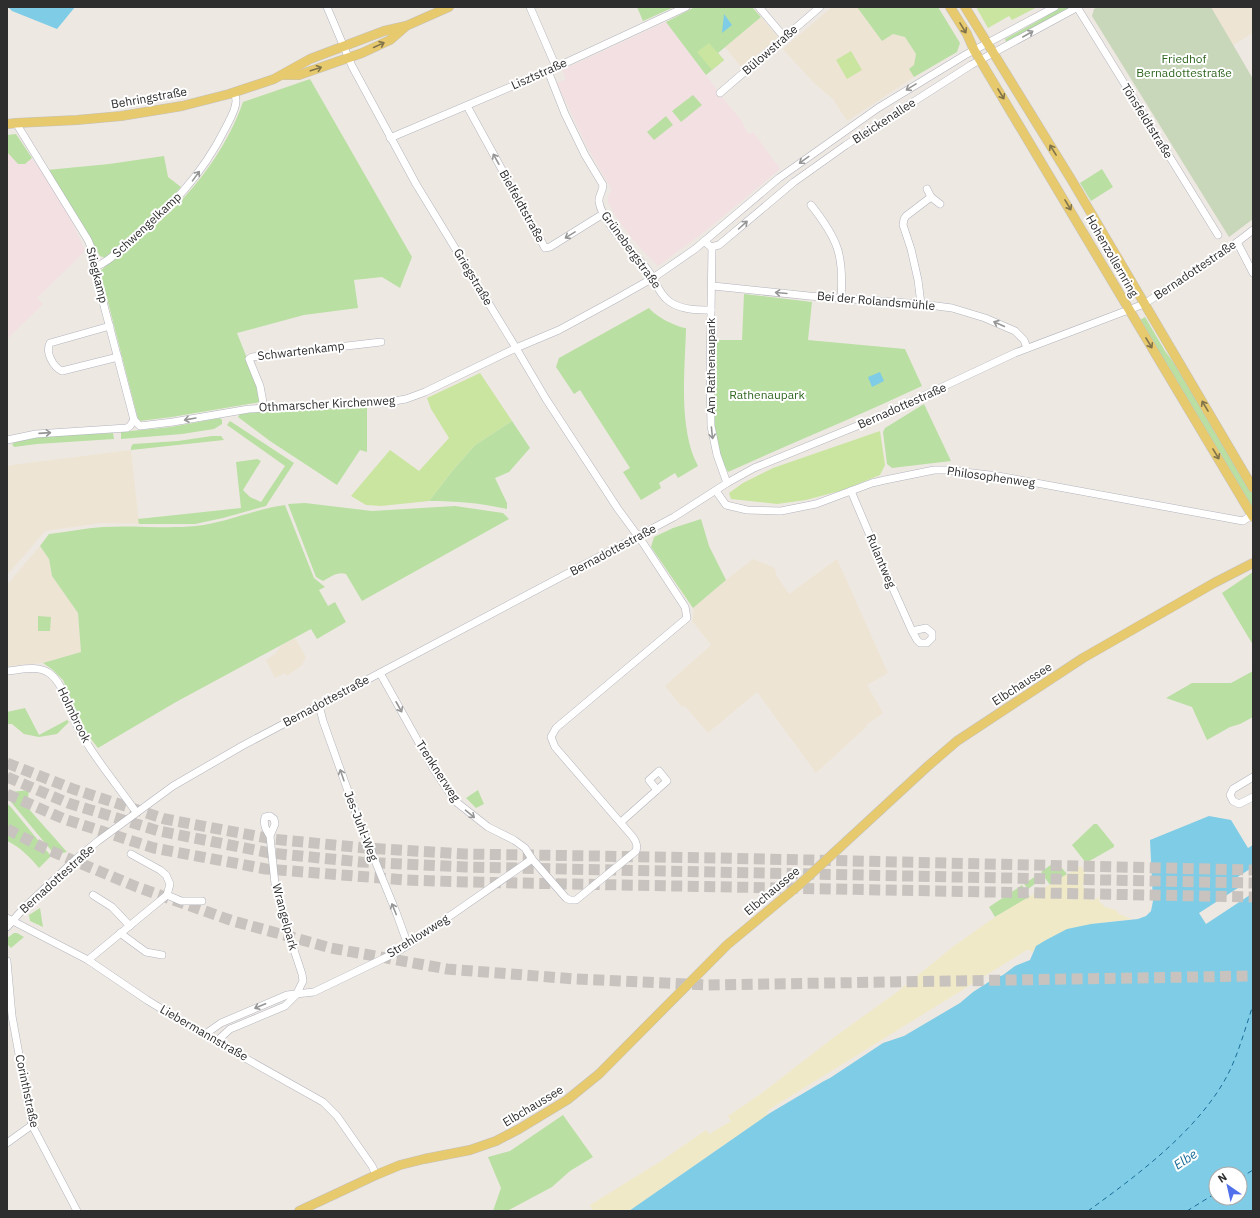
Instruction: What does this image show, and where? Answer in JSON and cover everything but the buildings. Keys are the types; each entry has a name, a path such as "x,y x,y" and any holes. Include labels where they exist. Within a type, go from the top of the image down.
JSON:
{"main road":[{"name":"Behringstraße","path":"282,76 296,66 384,31 406,26 449,7"},
{"name":"Hohenzollernring","path":"950,7 974,50 1252,516"},
{"name":"Hohenzollernring","path":"965,7 1071,179 1253,488"},
{"name":"Behringstraße","path":"7,124 89,120 182,106 234,92 282,76 299,75 348,58 390,40 406,26"},
{"name":"Behringstraße","path":"7,120 16,123"},
{"name":"Elbchaussee","path":"299,1211 376,1175 410,1162 463,1151 496,1141 519,1130 567,1100 599,1074 727,945 799,884 957,741 1083,658 1214,583 1253,563"}],"street":[{"name":"Griegstraße","path":"327,7 348,58 416,184 546,399 618,510 638,536"},
{"path":"530,7 556,67"},
{"name":"Lisztstraße","path":"390,138 548,71 686,7"},
{"path":"759,7 784,38"},
{"name":"Bülowstraße","path":"720,93 820,7"},
{"name":"Bleickenallee","path":"653,278 695,249 779,178 878,108 974,50 1055,7"},
{"name":"Bleickenallee","path":"712,247 719,245 794,182 846,145 980,60 1077,7"},
{"name":"Tönsfeldtstraße","path":"1077,7 1218,235"},
{"name":"Grünebergstraße","path":"548,71 565,114 585,155 604,187 599,198 599,203 603,214 620,239 648,270 662,293 671,302 682,308 712,310"},
{"name":"Schwengelkamp","path":"95,267 107,262 160,216 173,204 194,178 218,143 231,116 236,101 234,92"},
{"name":"Bielfeldtstraße","path":"467,106 545,248 550,247 603,214"},
{"name":"Stiegkamp","path":"16,123 88,240 93,252 95,267 134,420"},
{"path":"927,189 931,197 940,204"},
{"path":"921,304 913,257 903,225 906,216 931,197"},
{"path":"811,205 831,231 839,254 842,275 841,298"},
{"name":"Bernadottestraße","path":"7,928 10,919 76,859 136,812 173,786 198,771 319,705 674,518 727,483 754,468 874,419 1027,348 1144,304 1227,250 1253,230"},
{"path":"704,241 712,247"},
{"path":"1237,242 1253,273"},
{"name":"Am Rathenaupark","path":"712,247 710,376 711,426 717,455 727,483"},
{"name":"Othmarscher Kirchenweg","path":"134,420 142,427 228,412 264,408 383,403 406,399 425,392 516,348 579,320 653,278"},
{"name":"Bei der Rolandsmühle","path":"712,286 952,308 985,318 1015,331 1024,340 1027,348"},
{"path":"110,326 50,343 48,348 53,365 62,371 118,357"},
{"name":"Schwartenkamp","path":"264,408 260,386 249,359 252,357 381,342"},
{"path":"7,440 36,434 127,428 134,420"},
{"name":"Philosophenweg","path":"716,491 726,505 747,510 781,511 816,504 886,479 934,470 947,470 998,476 1243,521 1252,516"},
{"name":"Rulantweg","path":"851,491 912,631"},
{"name":"Trenknerweg","path":"380,673 433,768 455,801 488,827 514,840 525,848 532,860 563,896 570,900 576,900 636,851 637,847 636,843 620,822 555,747 551,737 556,728 687,618 685,607 638,536"},
{"name":"Holmbrook","path":"7,671 38,669 49,673 55,679 61,687 82,735 136,812"},
{"name":"Jes-Juhl-Weg","path":"319,705 323,721 358,819 408,945"},
{"path":"1253,777 1233,789 1230,795 1233,801 1239,804 1253,797"},
{"path":"620,822 657,790"},
{"name":"Wrangelpark","path":"270,836 275,884 302,974 303,982 296,995"},
{"path":"88,960 167,895 170,884 166,875 160,870 131,854"},
{"name":"Strehlowweg","path":"204,1034 221,1023 286,995 314,992 408,945 532,860"},
{"path":"93,895 112,907 130,926"},
{"path":"167,895 181,901 202,902"},
{"name":"Liebermannstraße","path":"10,919 88,960 148,1000 204,1034 323,1102 336,1116 372,1166 376,1175"},
{"path":"120,933 146,952 162,955"},
{"name":"Corinthstraße","path":"7,961 12,1016 32,1125 77,1211"},
{"path":"217,1041 235,1026 286,1006 296,995"},
{"path":"7,1143 32,1125"}],"shaded area":[{"path":"832,7 857,7 882,41 893,34 905,37 916,54 914,65 909,69 914,77 847,121 833,99 814,83 783,49"},
{"path":"1211,7 1253,7 1253,33 1233,45"},
{"path":"761,17 778,37 742,68 725,47"},
{"path":"666,22 742,121 748,134 753,132 780,169 704,232 658,266 630,236 608,202 608,196 612,190 587,147 557,83 566,79 562,70"},
{"path":"7,137 23,150 43,171 69,215 85,251 37,298 43,304 7,339"},
{"path":"131,450 139,524 102,523 45,531 7,575 7,467 12,465"},
{"path":"40,546 49,559 52,576 78,613 81,652 43,663 7,666 7,585"},
{"path":"753,559 775,568 776,575 789,594 837,559 888,673 867,685 883,713 866,725 867,726 816,773 757,692 708,733 685,706 682,707 665,686 711,645 692,621 694,611 693,608"},
{"path":"295,638 306,657 302,665 287,676 285,673 275,678 266,660 275,654 282,645"}],"green space":[{"path":"637,7 672,7 672,8 643,21"},
{"path":"695,7 752,7 761,17 718,53 724,60 706,75 666,22"},
{"path":"857,7 938,7 960,43 957,52 914,77 909,69 914,65 916,54 905,37 893,34 882,41"},
{"path":"976,7 1037,7 1012,20 1009,16 988,28"},
{"path":"1059,7 1071,7 1006,42 1005,39 1045,17"},
{"name":"Friedhof Bernadottestraße","path":"1098,7 1211,7 1253,79 1253,219 1229,237 1092,16 1094,9"},
{"path":"709,43 724,60 712,70 697,52"},
{"path":"851,51 862,70 847,79 836,60"},
{"path":"310,79 412,257 400,288 382,277 354,280 358,308 304,315 237,333 258,386 261,402 140,421 138,419 100,271 139,240 186,196 215,158 238,116 243,102"},
{"path":"693,95 702,105 681,122 672,111"},
{"path":"666,116 673,125 654,140 647,132"},
{"path":"16,134 32,158 25,164 18,164 7,152 7,135"},
{"path":"164,156 168,177 181,187 150,221 126,239 105,258 100,256 47,170 109,164"},
{"path":"1102,169 1113,187 1091,201 1080,183"},
{"name":"Rathenaupark","path":"744,294 812,302 808,340 905,349 922,386 728,472 719,455 714,422 714,340 742,340"},
{"path":"649,308 666,321 686,328 684,380 685,417 692,451 698,466 678,478 675,473 659,483 661,488 641,500 623,472 630,468 580,390 574,394 556,367 559,358"},
{"path":"1145,317 1165,351 1180,371 1253,495 1253,511 1140,320"},
{"path":"480,373 512,421 475,445 429,501 381,506 366,505 351,496 390,450 419,471 449,438 431,409 427,398"},
{"path":"924,404 951,461 892,468 887,464 883,432 885,428"},
{"path":"367,408 367,452 360,450 337,485 270,441 238,417 240,414 269,411"},
{"path":"220,418 222,420 222,424 214,429 182,434 121,439 121,432 171,427"},
{"path":"230,421 294,463 266,506 195,524 139,524 138,519 241,508 236,462 257,459 261,461 243,490 250,497 261,502 285,466 227,425"},
{"path":"512,421 530,448 509,472 495,478 507,503 507,509 487,505 449,501 429,501 475,445"},
{"path":"880,431 885,465 880,475 843,490 806,500 777,504 731,499 729,493 743,483 773,468"},
{"path":"113,433 114,439 14,447 12,444 31,438 45,436"},
{"path":"221,436 224,440 131,450 133,444 178,441"},
{"path":"305,503 372,511 455,506 503,513 509,519 362,601 346,574 337,574 323,581 316,577 288,504"},
{"path":"285,505 314,578 325,587 319,590 328,606 335,602 346,622 317,639 311,629 176,702 98,748 84,730 63,680 43,663 81,652 78,613 52,576 49,559 40,546 49,534 103,527 196,526"},
{"path":"701,519 709,546 726,580 693,608 651,547 654,537 673,528"},
{"path":"1253,572 1253,645 1222,593"},
{"path":"38,616 51,617 50,631 38,631"},
{"path":"1253,671 1253,717 1240,724 1230,727 1207,740 1192,707 1166,698 1192,683 1231,683"},
{"path":"25,708 39,735 67,720 69,722 57,734 39,737 24,734 12,724 7,724 7,712"},
{"path":"29,790 27,807 67,852 55,855 11,802 11,792"},
{"path":"478,790 484,804 476,808 466,798"},
{"path":"7,804 51,856 39,868 16,846 7,841"},
{"path":"1094,824 1097,824 1114,847 1086,863 1072,845"},
{"path":"1056,861 1067,874 1050,885 1041,872"},
{"path":"1039,874 1042,879 1028,889 1024,884"},
{"path":"1022,885 1030,897 995,917 989,907"},
{"path":"40,908 43,927 30,921 29,915"},
{"path":"14,933 24,937 11,948 7,944 7,938"},
{"path":"563,1115 593,1157 570,1171 552,1187 507,1211 493,1211 501,1188 488,1157 510,1151"}],"sand":[{"path":"1081,866 1089,880 1082,884 1092,901 1099,897 1100,898 1098,900 1105,907 1116,910 1119,914 1132,919 1091,924 1034,949 1033,953 1027,950 770,1109 766,1113 770,1113 629,1211 593,1211 590,1205 661,1161 706,1130 709,1134 731,1121 728,1116 762,1093 833,1038 897,992 954,946 995,917"}],"water":[{"path":"8,7 75,7 57,29 12,11"},
{"path":"724,14 732,25 722,33"},
{"path":"880,372 884,381 872,387 868,377"},
{"name":"Elbe","path":"1209,816 1231,820 1248,848 1253,845 1253,1211 629,1211 770,1113 830,1078 883,1043 904,1036 960,1003 973,992 995,978 1003,975 1015,966 1030,960 1036,946 1046,940 1067,929 1091,924 1138,919 1146,916 1151,911 1153,901 1150,840"}],"pier":[{"path":"1253,867 1253,893 1206,924 1199,913 1241,886 1236,878"}],"ferry route":[{"path":"1088,1211 1149,1165 1187,1129 1204,1110 1219,1089 1231,1068 1253,1005"},
{"path":"1248,1173 1253,1170"},
{"path":"1187,1211 1208,1198"}],"tunnel":[{"path":"7,763 73,789 165,819 272,839 365,848 464,854 1253,870"},
{"path":"7,777 68,803 159,831 270,853 361,862 465,867 1253,883"},
{"path":"7,794 64,819 154,848 266,869 406,880 467,882 1253,897"},
{"path":"7,829 46,849 137,887 233,921 331,948 447,969 575,979 708,985 1253,976"}]}
